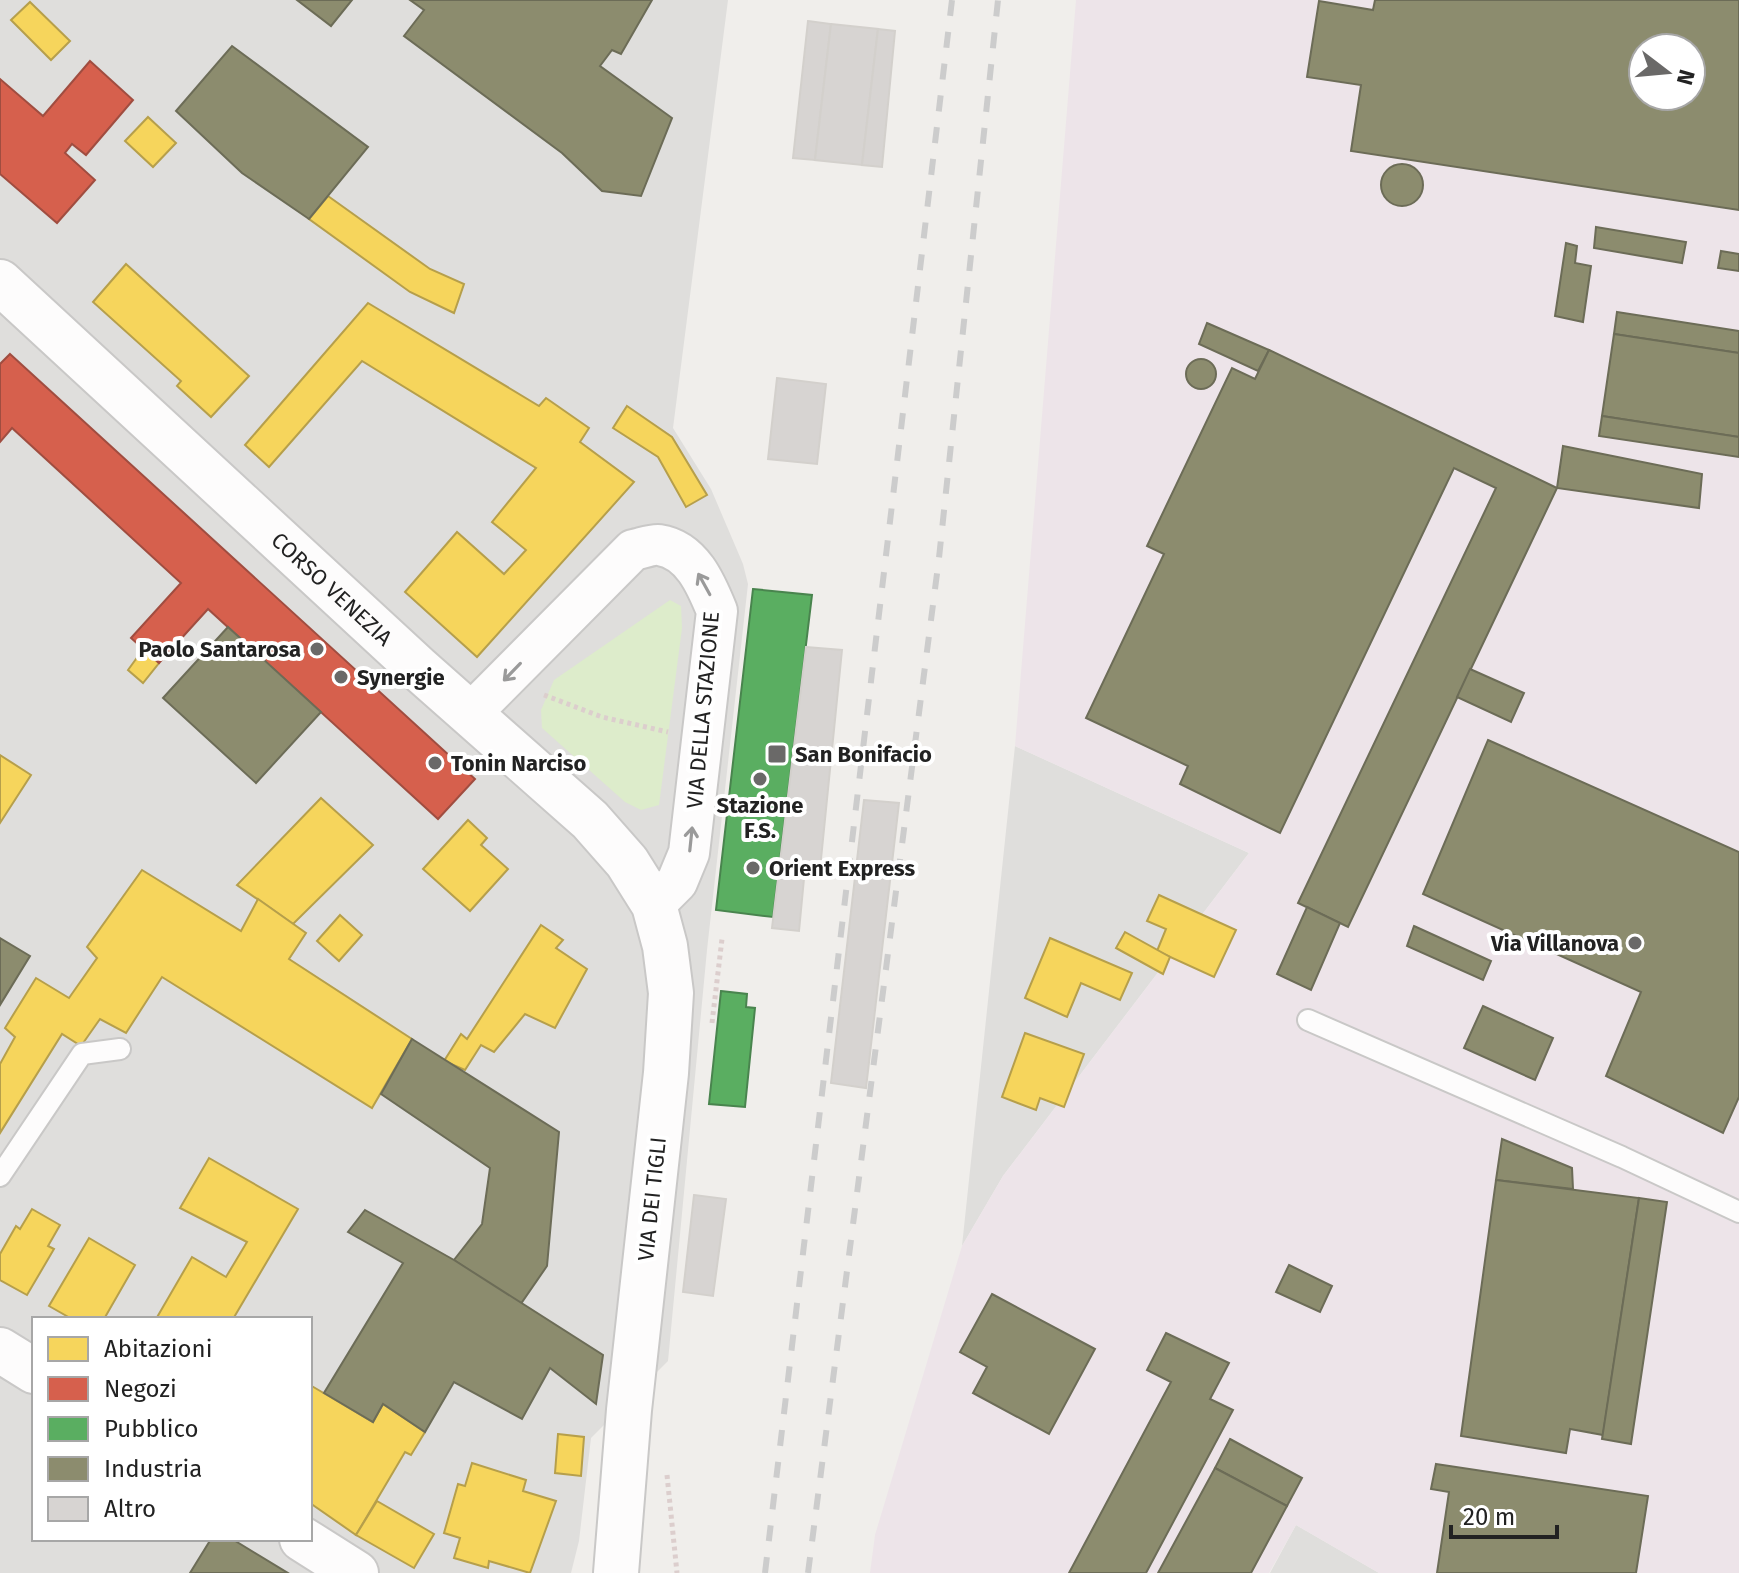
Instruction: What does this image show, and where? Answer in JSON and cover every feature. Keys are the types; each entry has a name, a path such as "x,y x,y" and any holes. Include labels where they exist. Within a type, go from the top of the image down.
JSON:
{"street":[{"name":"CORSO VENEZIA","path":"0,282 470,714 590,820 627,862 654,905"},
{"name":"VIA DELLA STAZIONE","path":"470,714 633,550 659,545 687,559 705,581 717,611 689,853 677,882 654,905"},
{"name":"VIA DEI TIGLI","path":"616,1573 670,1009 665,946 654,905"},
{"path":"0,1350 32,1370"},
{"name":"VIA DEI TIGLI","path":"623,1495 643,1573"},
{"path":"305,1541 356,1573"}],"lane":[{"path":"1308,1020 1622,1157 1739,1212"},
{"path":"0,1176 82,1054 120,1049"}],"path":[{"path":"543,694 602,717 701,736"}],"shaded area":[{"path":"0,0 728,0 673,428 711,489 743,564 748,584 707,950 668,1361 591,1438 579,1541 571,1573 0,1573"},
{"path":"1076,0 1739,0 1739,1573 1379,1573 1296,1525 1269,1573 870,1573 875,1535 962,1246 1003,1176 1249,853 1015,746"},
{"path":"1015,746 1249,853 1003,1176 962,1246"},
{"path":"1296,1525 1379,1573 1270,1573"}],"green space":[{"path":"670,600 681,606 682,628 659,805 641,810 625,802 542,728 541,710 554,680"}],"building: Abitazioni":[{"path":"30,2 70,41 51,60 11,20"},
{"path":"148,117 176,143 153,167 125,141"},
{"path":"328,196 430,269 464,284 454,313 410,292 309,219"},
{"path":"126,264 249,376 211,417 177,386 181,381 93,302"},
{"path":"368,303 539,406 546,398 589,428 580,442 634,482 477,657 405,592 457,532 504,574 526,550 492,522 536,468 362,361 269,467 245,445"},
{"path":"627,406 672,437 707,495 686,507 658,457 613,428"},
{"path":"144,648 159,663 143,683 128,670"},
{"path":"0,755 31,775 0,823"},
{"path":"321,798 373,845 293,924 237,885"},
{"path":"468,820 487,838 481,845 508,869 470,911 423,869"},
{"path":"142,870 241,931 258,899 306,933 289,959 412,1039 372,1108 162,977 126,1033 100,1019 81,1046 62,1034 0,1133 0,1064 15,1037 5,1028 36,978 69,998 97,958 87,947"},
{"path":"1159,895 1236,930 1214,977 1157,951 1166,929 1147,921"},
{"path":"340,915 362,935 339,961 317,941"},
{"path":"541,925 563,940 556,948 587,969 555,1028 525,1014 494,1052 481,1045 465,1070 444,1061 461,1034 467,1039"},
{"path":"1125,932 1170,957 1163,974 1116,948"},
{"path":"1050,938 1132,973 1120,1000 1081,983 1067,1017 1025,998"},
{"path":"1025,1033 1084,1054 1064,1107 1040,1098 1036,1110 1002,1097"},
{"path":"209,1158 298,1209 234,1317 157,1317 192,1257 226,1277 247,1242 180,1208"},
{"path":"32,1209 60,1225 48,1246 54,1249 27,1295 0,1280 0,1254 16,1226 20,1229"},
{"path":"89,1238 135,1265 105,1317 68,1317 49,1306"},
{"path":"312,1386 373,1422 383,1404 425,1432 411,1455 405,1452 356,1535 312,1504"},
{"path":"558,1434 584,1437 581,1476 555,1473"},
{"path":"472,1463 526,1480 523,1491 556,1501 530,1573 489,1561 488,1568 454,1558 460,1538 444,1533 458,1484 465,1486"},
{"path":"377,1501 434,1534 414,1568 356,1535"}],"building: Negozi":[{"path":"90,61 133,100 86,155 72,144 65,153 95,180 57,223 0,174 0,79 43,116"},
{"path":"10,354 475,779 438,819 208,609 159,663 131,638 181,583 12,428 0,442 0,364"}],"building: Pubblico":[{"name":"Stazione F.S.","path":"753,589 812,595 773,917 716,910"},
{"path":"721,991 747,994 746,1007 755,1008 745,1107 709,1104"}],"building: Industria":[{"path":"297,0 352,0 331,26"},
{"path":"410,0 652,0 621,54 612,50 600,66 672,118 641,196 602,191 562,153 404,36 424,10"},
{"path":"1375,0 1739,0 1739,210 1351,151 1361,85 1307,77 1319,1 1373,10"},
{"path":"232,46 368,147 309,219 242,173 176,111"},
{"path":"1402,164 1417,170 1423,185 1417,200 1402,206 1387,200 1381,185 1387,170"},
{"path":"1596,227 1686,242 1682,263 1594,248"},
{"path":"1566,243 1577,246 1575,263 1591,266 1583,322 1555,316"},
{"path":"1721,251 1739,254 1739,271 1718,268"},
{"path":"1617,312 1739,331 1739,353 1614,334"},
{"path":"1207,323 1269,350 1258,371 1199,344"},
{"path":"1614,334 1739,353 1739,437 1602,416"},
{"path":"1269,350 1557,488 1348,927 1298,903 1496,488 1454,468 1280,833 1180,784 1188,766 1086,718 1164,554 1147,546 1232,368 1255,379"},
{"path":"1201,359 1211,364 1216,374 1211,384 1201,389 1191,384 1186,374 1191,364"},
{"path":"1602,416 1739,437 1739,457 1599,436"},
{"path":"1563,446 1702,474 1699,508 1557,488"},
{"path":"228,627 321,712 256,783 163,698"},
{"path":"1470,669 1524,693 1511,722 1457,697"},
{"name":"Via Villanova","path":"1488,740 1739,852 1739,1097 1723,1133 1606,1076 1641,992 1423,894"},
{"path":"1307,907 1340,923 1311,990 1277,974"},
{"path":"1414,926 1491,961 1483,980 1407,946"},
{"path":"0,938 30,956 0,1005"},
{"path":"1483,1006 1553,1038 1535,1080 1464,1048"},
{"path":"412,1039 559,1132 547,1266 520,1305 454,1260 482,1224 490,1168 381,1094"},
{"path":"1502,1139 1572,1168 1573,1189 1496,1180"},
{"path":"1496,1180 1639,1198 1603,1435 1570,1429 1566,1453 1461,1436"},
{"path":"1639,1198 1667,1202 1631,1444 1602,1439"},
{"path":"365,1210 454,1260 603,1355 596,1404 550,1368 522,1419 454,1382 425,1432 383,1404 373,1422 324,1393 403,1263 348,1232"},
{"path":"1289,1265 1332,1286 1320,1312 1276,1292"},
{"path":"992,1294 1095,1349 1049,1434 973,1393 987,1367 960,1352"},
{"path":"1166,1333 1229,1363 1210,1399 1233,1410 1146,1573 1069,1573 1171,1382 1147,1370"},
{"path":"1230,1439 1302,1478 1287,1506 1215,1468"},
{"path":"1436,1464 1648,1496 1636,1573 1437,1573 1449,1492 1431,1489"},
{"path":"1215,1468 1287,1506 1251,1573 1158,1573"},
{"path":"210,1541 235,1541 288,1573 190,1573"}],"building: Altro":[{"path":"808,21 831,24 815,160 793,158"},
{"path":"831,24 878,29 862,165 815,160"},
{"path":"878,29 895,31 882,167 862,165"},
{"path":"777,378 826,384 817,464 768,459"},
{"path":"806,647 842,650 820,869 805,868 799,931 772,928"},
{"path":"864,800 899,803 866,1088 831,1083"},
{"path":"694,1195 726,1199 713,1296 683,1292"}],"railway":[{"path":"765,1573 952,0"},
{"path":"808,1573 939,558 998,0"}],"place":[{"name":"Paolo Santarosa","path":"317,649"},
{"name":"Synergie","path":"341,677"},
{"name":"San Bonifacio","path":"777,754"},
{"name":"Tonin Narciso","path":"435,763"},
{"name":"Stazione F.S.","path":"760,779"},
{"name":"Orient Express","path":"753,868"},
{"name":"Via Villanova","path":"1635,943"}]}
